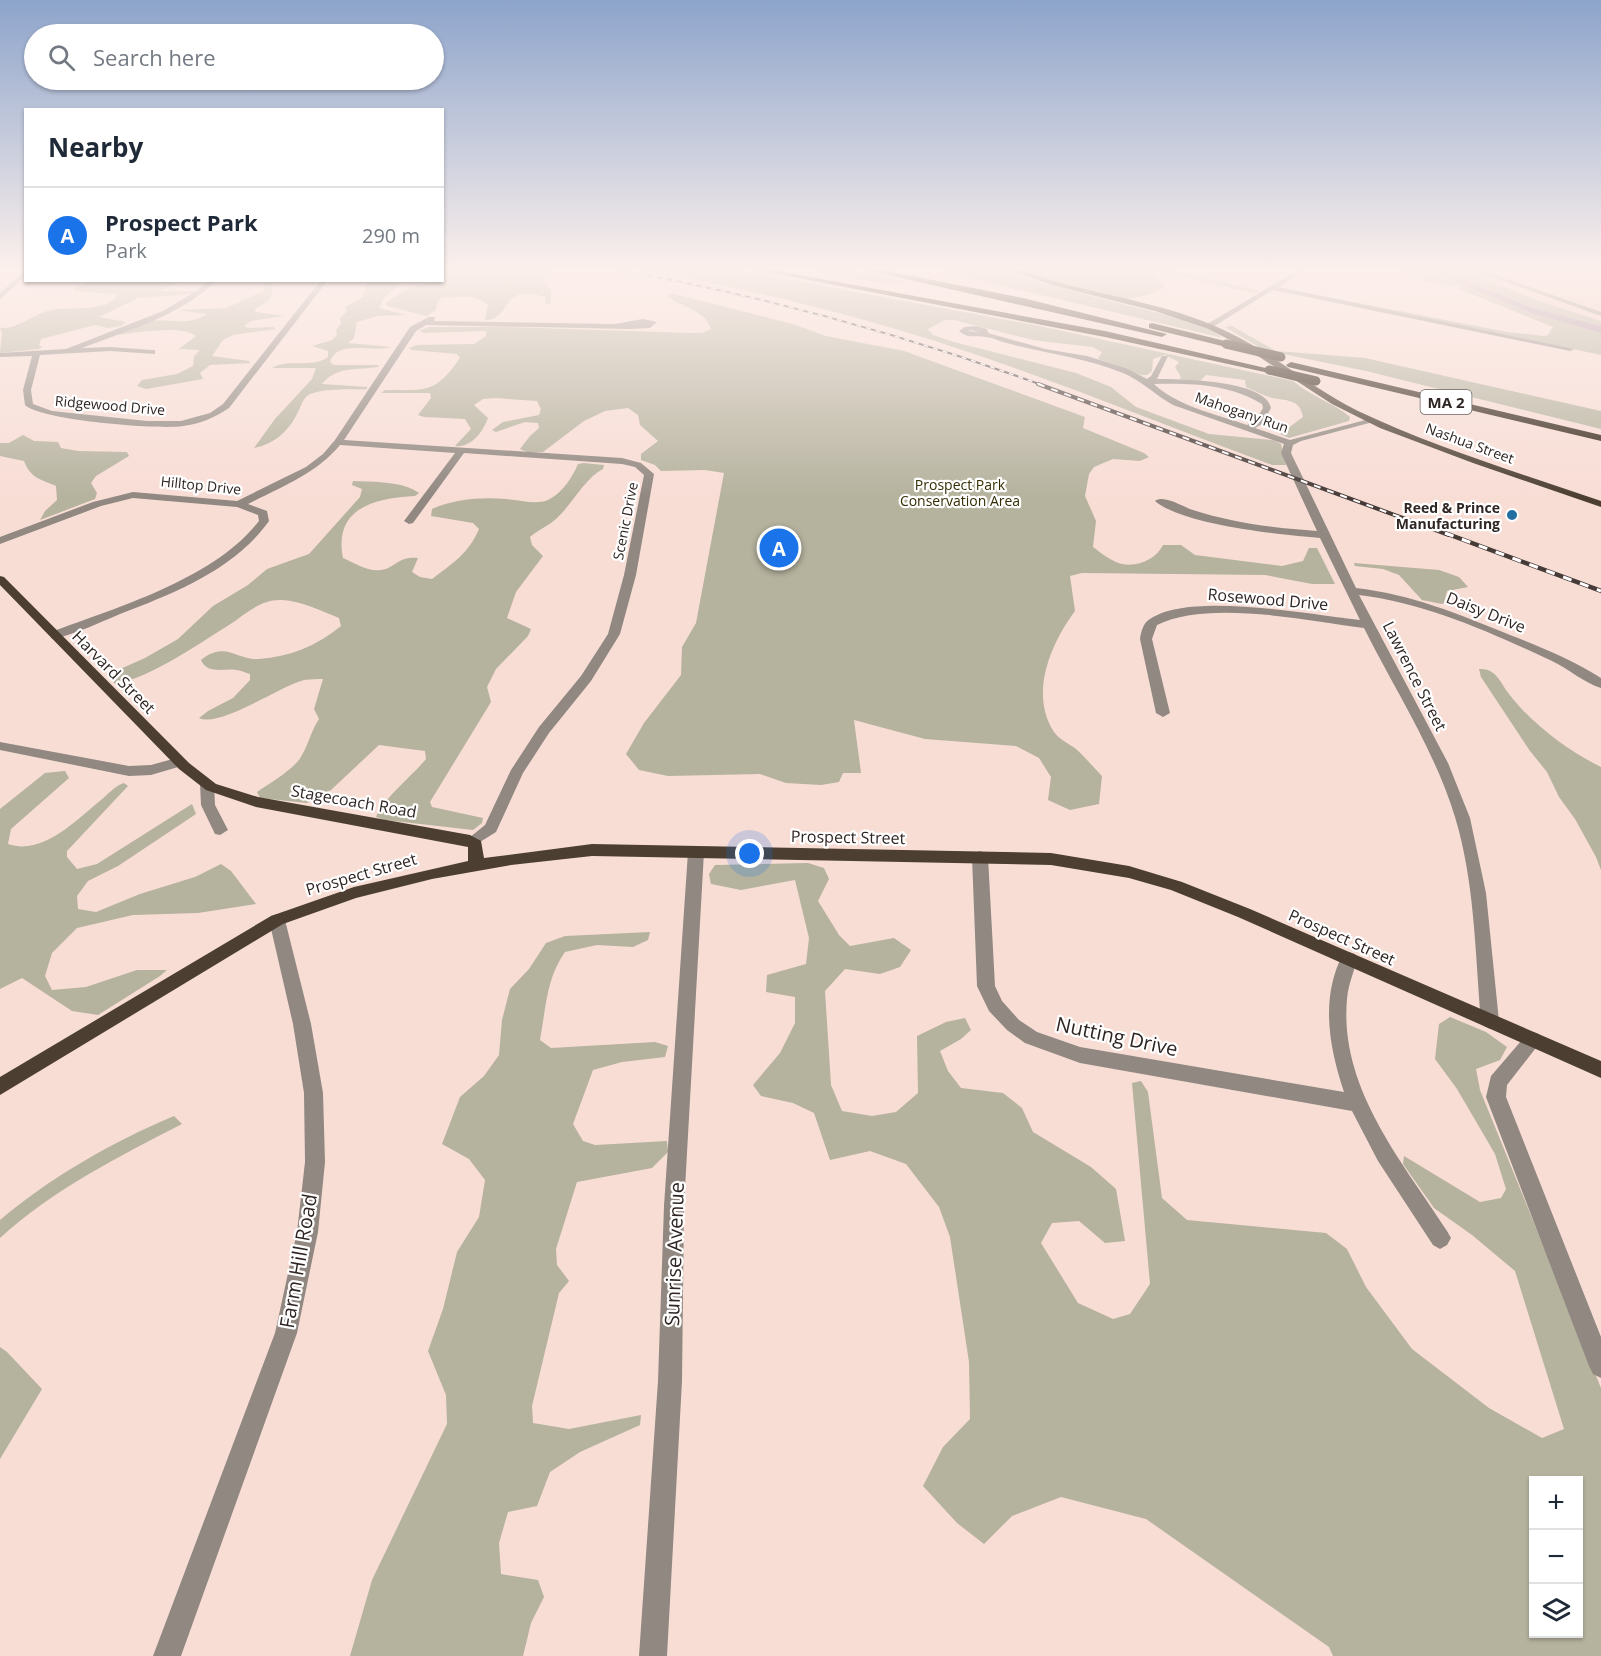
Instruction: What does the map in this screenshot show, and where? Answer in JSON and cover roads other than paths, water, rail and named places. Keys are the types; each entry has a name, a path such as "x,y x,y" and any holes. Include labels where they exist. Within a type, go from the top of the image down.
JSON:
{"highway":[{"name":"MA 2","path":"1152,344 1316,381 1601,450"},
{"name":"MA 2","path":"1204,344 1601,438"},
{"path":"1227,344 1567,430"}],"main road":[{"name":"Nashua Street","path":"1243,344 1335,402 1370,420 1455,453 1601,504"},
{"name":"Harvard Street","path":"0,579 194,776 207,784"},
{"name":"Stagecoach Road","path":"207,784 256,802 472,842"},
{"path":"472,842 476,845 476,866"},
{"name":"Prospect Street","path":"0,1087 277,920 319,903 389,881 592,850 1051,859 1119,870 1151,878 1244,913 1601,1070"}],"street":[{"path":"68,351 84,344"},
{"name":"Ridgewood Drive","path":"37,353 27,397 29,405 37,410 174,424 215,414 226,406 274,344"},
{"path":"239,504 309,470 338,442 403,344"},
{"name":"Mahogany Run","path":"1020,344 1094,361 1147,382 1161,395 1176,403 1290,443"},
{"path":"1547,344 1570,349"},
{"path":"0,355 120,349 152,352"},
{"path":"1147,382 1154,378 1165,358"},
{"path":"1147,382 1206,383 1256,397 1266,403 1267,408 1259,422 1248,429"},
{"path":"1290,443 1305,436 1370,420"},
{"name":"Scenic Drive","path":"338,442 626,461 641,466 649,476 630,575 614,634 586,678 544,730 516,773 490,828 472,842"},
{"name":"Lawrence Street","path":"1290,443 1286,453 1322,535 1439,763 1463,818 1479,906 1490,1021"},
{"path":"409,521 462,450"},
{"name":"Hilltop Drive","path":"0,541 116,498 145,494 239,504 256,509 265,517 259,531 233,552 203,571 147,599 55,635"},
{"path":"1160,501 1199,515 1249,528 1322,535"},
{"name":"Daisy Drive","path":"1352,591 1392,596 1433,608 1567,663 1601,684"},
{"name":"Rosewood Drive","path":"1163,713 1146,639 1148,630 1160,618 1191,610 1226,610 1369,625"},
{"path":"0,746 129,771 150,771 180,762"},
{"path":"207,784 208,805 220,830"},
{"name":"Sunrise Avenue","path":"654,1656 670,1381 674,1206 696,852"},
{"name":"Nutting Drive","path":"980,857 986,986 995,1006 1013,1025 1031,1038 1080,1055 1356,1103"},
{"name":"Farm Hill Road","path":"167,1656 286,1334 308,1232 315,1139 309,1059 277,920"},
{"path":"1349,959 1338,998 1337,1032 1341,1058 1356,1103 1440,1238"},
{"path":"1533,1040 1498,1082 1496,1097 1601,1366"}],"railway":[{"path":"921,344 1042,385"},
{"path":"1038,384 1449,535"},
{"path":"1445,533 1601,591"}],"place":[{"name":"Reed & Prince Manufacturing","path":"1512,515"},
{"name":"Prospect Park","path":"779,548"}],"park label":[{"name":"Prospect Park Conservation Area","path":"960,492"}]}
